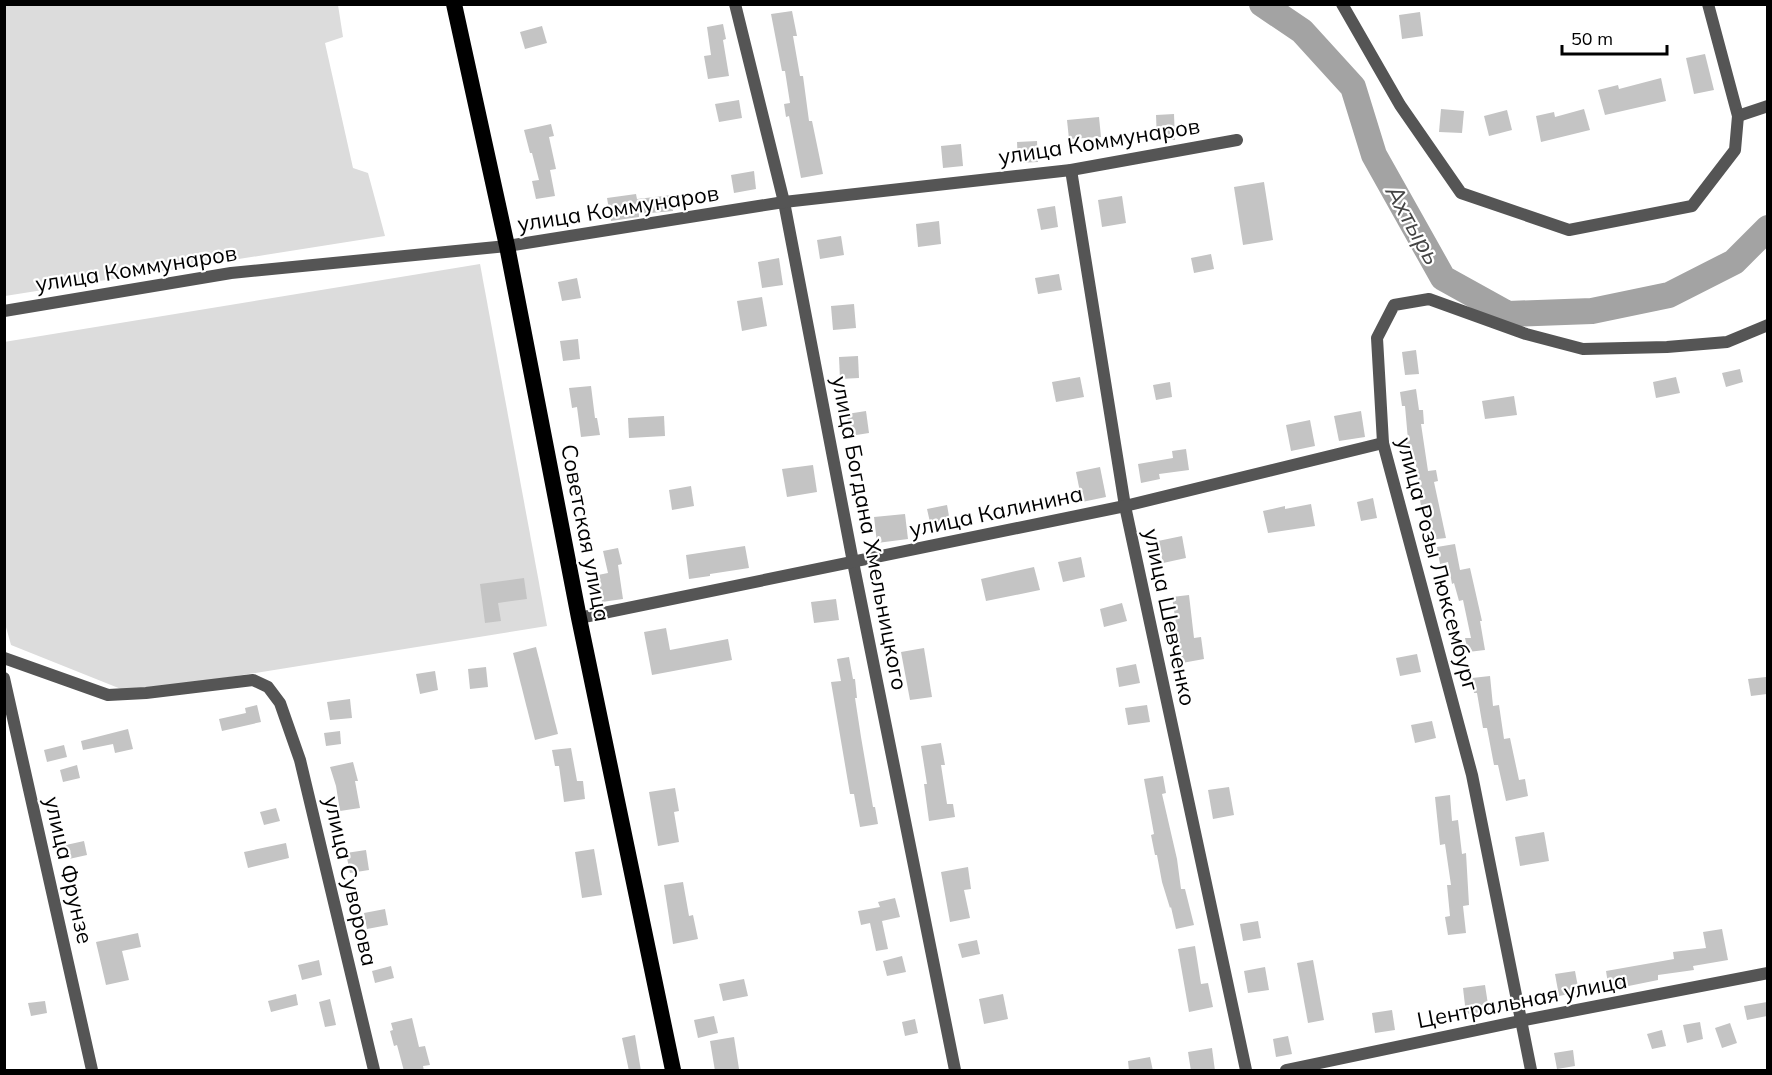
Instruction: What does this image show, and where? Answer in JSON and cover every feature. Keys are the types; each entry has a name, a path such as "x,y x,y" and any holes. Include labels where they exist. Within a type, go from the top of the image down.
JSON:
{"highway":[{"name":"Советская улица","path":"454,4 507,246 579,618 673,1071"}],"street":[{"name":"улица Богдана Хмельницкого","path":"735,4 784,202 853,562 955,1071"},
{"path":"1342,4 1400,105 1461,193 1569,230 1692,206 1735,150 1738,116 1708,4"},
{"path":"1738,116 1767,106"},
{"name":"улица Коммунаров","path":"4,311 231,273 507,246 784,202 1071,170 1237,140"},
{"name":"улица Шевченко","path":"1071,170 1125,506 1246,1071"},
{"name":"улица Розы Люксембург","path":"1531,1071 1472,775 1383,443 1377,338 1394,305 1429,299 1526,334 1583,349 1667,347 1727,342 1767,325"},
{"name":"улица Калинина","path":"579,618 1125,506 1383,443"},
{"name":"улица Суворова","path":"4,658 108,695 146,693 253,680 268,687 280,703 300,760 374,1071"},
{"name":"улица Фрунзе","path":"4,678 92,1071"},
{"name":"Центральная улица","path":"1286,1071 1520,1021 1767,973"}],"shaded area":[{"path":"5,4 338,5 343,37 325,43 353,168 368,173 385,236 5,296"},
{"path":"480,264 547,626 131,693 11,645 4,620 4,342"}],"building":[{"path":"792,11 797,36 793,36 800,76 803,76 809,121 812,121 823,174 801,178 789,116 786,117 784,104 790,103 771,14"},
{"path":"1420,12 1423,36 1402,39 1399,15"},
{"path":"723,24 726,39 723,40 729,76 708,79 704,56 711,55 707,27"},
{"path":"542,26 547,43 525,49 520,32"},
{"path":"1705,54 1714,90 1694,94 1686,58"},
{"path":"1661,78 1666,101 1605,115 1598,90 1618,85 1619,89"},
{"path":"739,100 742,118 719,122 715,104"},
{"path":"1441,109 1464,111 1462,133 1439,132"},
{"path":"1584,109 1590,130 1541,142 1536,116 1554,112 1555,117"},
{"path":"1507,110 1512,130 1489,136 1484,116"},
{"path":"1174,114 1175,140 1157,140 1156,115"},
{"path":"1099,117 1101,137 1069,139 1067,120"},
{"path":"551,124 554,136 549,137 556,169 550,170 555,196 536,199 532,181 539,180 524,130"},
{"path":"1037,141 1038,162 1018,163 1017,142"},
{"path":"961,144 963,166 943,168 941,146"},
{"path":"754,171 756,189 734,193 731,175"},
{"path":"1264,182 1273,240 1243,245 1234,187"},
{"path":"636,194 637,199 672,195 673,211 639,214 639,217 611,221 607,198"},
{"path":"1122,196 1126,223 1102,227 1098,200"},
{"path":"1055,206 1058,227 1041,230 1037,209"},
{"path":"939,221 941,244 918,247 916,224"},
{"path":"841,236 844,255 820,259 817,240"},
{"path":"1211,254 1214,269 1194,273 1191,258"},
{"path":"779,258 783,285 762,288 758,262"},
{"path":"1059,274 1062,290 1038,294 1035,278"},
{"path":"577,278 581,298 562,301 558,282"},
{"path":"762,297 767,326 742,331 737,301"},
{"path":"854,304 856,328 833,330 831,306"},
{"path":"578,339 580,359 563,361 560,341"},
{"path":"1416,350 1419,374 1405,375 1402,352"},
{"path":"858,356 859,378 840,379 839,357"},
{"path":"1740,369 1743,382 1726,387 1722,373"},
{"path":"1080,377 1084,397 1056,402 1052,382"},
{"path":"1676,377 1680,393 1656,398 1653,382"},
{"path":"1170,382 1172,397 1156,400 1153,385"},
{"path":"591,386 595,418 597,418 600,435 581,437 577,407 572,408 569,388"},
{"path":"1416,389 1419,410 1423,410 1424,424 1421,424 1428,471 1436,470 1438,481 1434,482 1446,538 1428,540 1415,460 1407,462 1404,440 1408,440 1405,406 1402,406 1400,392"},
{"path":"1514,396 1517,415 1485,419 1482,401"},
{"path":"866,411 869,433 850,436 847,414"},
{"path":"1361,411 1365,437 1339,441 1334,416"},
{"path":"664,416 665,436 629,438 628,418"},
{"path":"1310,420 1315,446 1291,451 1286,425"},
{"path":"1186,449 1189,470 1159,474 1160,479 1141,483 1138,464 1173,458 1172,451"},
{"path":"813,465 817,492 787,497 782,469"},
{"path":"1100,467 1106,497 1082,502 1076,472"},
{"path":"691,486 694,506 672,510 669,490"},
{"path":"1373,498 1377,518 1361,521 1357,502"},
{"path":"1311,504 1315,526 1268,533 1263,511"},
{"path":"947,505 951,527 932,531 927,509"},
{"path":"905,514 908,539 877,543 874,517"},
{"path":"1182,536 1186,558 1163,563 1158,541"},
{"path":"1455,544 1460,570 1470,568 1482,621 1480,621 1485,650 1468,652 1465,638 1471,638 1463,600 1459,601 1454,583 1452,584 1448,562 1440,564 1437,547"},
{"path":"745,546 749,568 689,579 686,555"},
{"path":"618,548 622,564 618,565 623,599 602,602 598,575 608,573 603,551"},
{"path":"1081,557 1085,577 1063,582 1058,562"},
{"path":"1034,567 1040,590 986,601 981,579"},
{"path":"524,578 527,599 498,603 501,621 485,623 480,584"},
{"path":"1189,595 1194,638 1201,637 1204,659 1182,663 1172,597"},
{"path":"836,599 839,620 814,623 811,602"},
{"path":"1122,603 1127,621 1104,627 1100,609"},
{"path":"666,628 670,650 728,639 732,660 652,675 644,632"},
{"path":"536,647 558,734 535,740 513,653"},
{"path":"924,648 932,697 910,700 901,652"},
{"path":"1417,654 1421,672 1400,676 1396,658"},
{"path":"849,657 853,679 855,679 857,698 855,698 861,737 878,824 860,827 854,794 850,794 831,682 841,681 837,659"},
{"path":"1136,664 1140,683 1119,687 1116,668"},
{"path":"486,667 488,687 470,689 468,669"},
{"path":"435,671 438,690 420,694 416,674"},
{"path":"1490,676 1493,706 1499,705 1504,739 1510,738 1519,780 1525,779 1528,796 1506,801 1498,765 1494,765 1487,728 1483,728 1472,678"},
{"path":"1766,677 1767,694 1751,696 1748,679"},
{"path":"350,699 352,718 330,720 327,702"},
{"path":"257,705 261,722 222,731 219,719 246,713 245,708"},
{"path":"1147,705 1150,722 1128,725 1125,708"},
{"path":"1432,721 1436,738 1415,743 1411,725"},
{"path":"128,729 133,749 115,753 113,744 83,750 81,741"},
{"path":"340,731 341,744 326,746 324,733"},
{"path":"941,743 945,765 941,765 947,804 953,804 955,817 929,821 924,784 927,784 921,746"},
{"path":"64,745 67,757 47,762 44,750"},
{"path":"571,748 577,781 583,781 585,799 564,802 559,766 555,766 552,750"},
{"path":"353,762 358,781 355,781 360,808 340,811 330,767"},
{"path":"77,765 80,778 63,782 60,770"},
{"path":"1163,776 1166,793 1162,794 1177,859 1181,889 1185,889 1194,925 1176,929 1162,882 1157,855 1155,855 1151,835 1154,834 1144,779"},
{"path":"1229,787 1234,815 1213,819 1208,790"},
{"path":"675,788 679,811 674,812 679,842 658,846 649,792"},
{"path":"1450,795 1452,821 1458,820 1462,854 1466,853 1469,905 1463,906 1466,933 1448,935 1445,917 1450,916 1447,885 1451,885 1445,844 1440,845 1435,797"},
{"path":"276,808 280,821 264,825 260,812"},
{"path":"1544,832 1549,861 1520,866 1515,837"},
{"path":"84,841 87,855 69,859 66,845"},
{"path":"286,843 289,858 248,868 244,852"},
{"path":"594,849 602,895 582,898 575,852"},
{"path":"366,850 369,870 350,873 346,853"},
{"path":"968,867 971,889 964,890 970,918 950,922 941,872"},
{"path":"683,882 689,916 693,915 698,939 673,944 664,885"},
{"path":"895,898 900,917 882,921 888,949 876,951 870,923 861,925 858,911 880,907 878,902"},
{"path":"385,909 388,925 367,929 364,913"},
{"path":"1258,921 1261,938 1243,941 1240,924"},
{"path":"1722,929 1728,960 1693,966 1694,970 1658,975 1658,980 1609,990 1606,971 1674,959 1673,952 1706,948 1703,932"},
{"path":"138,933 141,947 122,951 129,980 106,985 96,942"},
{"path":"977,940 980,954 962,958 958,944"},
{"path":"1195,946 1201,984 1208,983 1213,1007 1189,1012 1178,949"},
{"path":"902,956 906,972 887,976 883,961"},
{"path":"319,960 322,975 302,980 298,965"},
{"path":"1313,960 1324,1020 1308,1023 1297,963"},
{"path":"391,966 394,978 375,983 372,971"},
{"path":"1265,967 1269,990 1248,993 1244,971"},
{"path":"1575,971 1579,992 1559,996 1555,974"},
{"path":"744,979 748,996 723,1001 719,984"},
{"path":"1485,985 1489,1011 1466,1014 1463,988"},
{"path":"296,994 298,1005 271,1012 268,1001"},
{"path":"1003,994 1008,1019 984,1024 979,999"},
{"path":"330,999 336,1025 325,1027 319,1002"},
{"path":"45,1001 47,1013 31,1016 28,1003"},
{"path":"1767,1002 1767,1016 1747,1020 1744,1006"},
{"path":"1392,1010 1395,1030 1375,1033 1372,1013"},
{"path":"714,1016 718,1033 698,1038 694,1020"},
{"path":"412,1018 419,1047 425,1046 430,1065 423,1066 424,1071 404,1071 397,1045 394,1046 390,1031 393,1030 391,1023"},
{"path":"915,1019 918,1033 905,1036 902,1022"},
{"path":"1700,1022 1703,1039 1687,1043 1683,1025"},
{"path":"1730,1023 1737,1043 1722,1048 1715,1028"},
{"path":"1662,1030 1666,1046 1652,1049 1647,1034"},
{"path":"635,1035 641,1071 629,1071 622,1038"},
{"path":"1288,1036 1292,1054 1276,1057 1273,1039"},
{"path":"734,1037 739,1069 715,1071 710,1041"},
{"path":"1212,1048 1215,1071 1191,1071 1188,1052"},
{"path":"1573,1050 1575,1066 1557,1069 1554,1053"},
{"path":"1150,1057 1153,1071 1129,1071 1128,1061"}],"waterway":[{"name":"Ахтырь","path":"1262,4 1302,31 1353,87 1374,155 1443,278 1508,314 1592,311 1669,295 1734,262 1768,228"}]}
